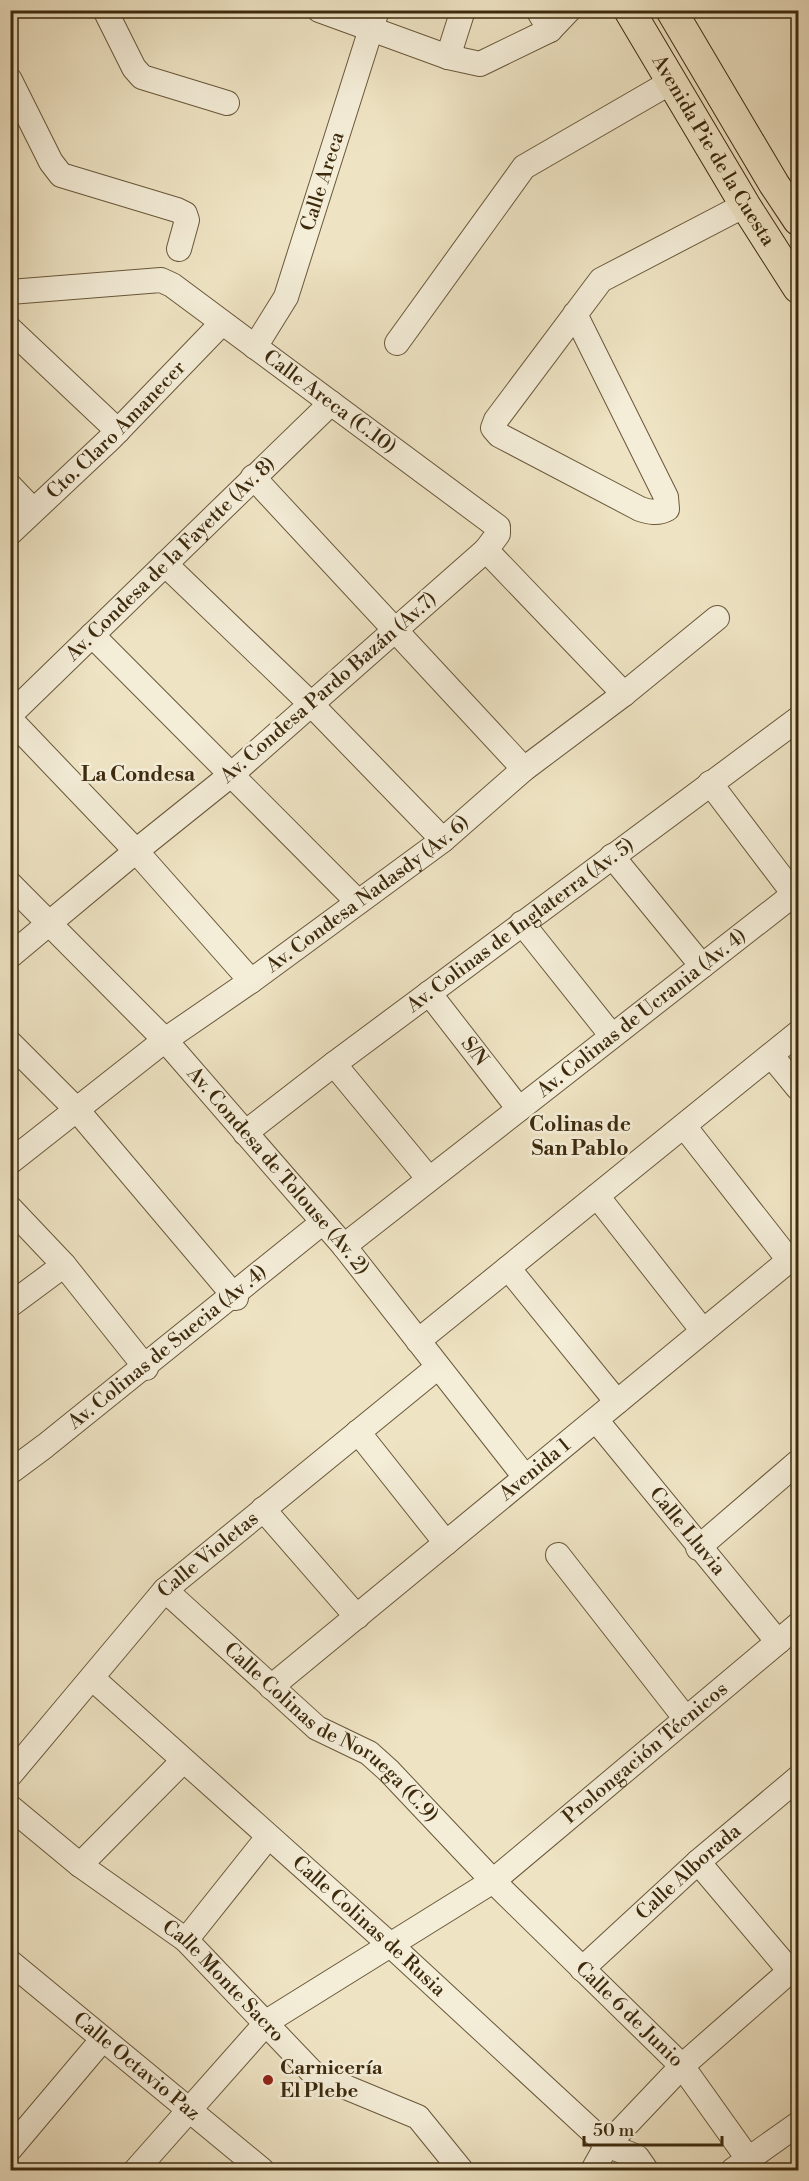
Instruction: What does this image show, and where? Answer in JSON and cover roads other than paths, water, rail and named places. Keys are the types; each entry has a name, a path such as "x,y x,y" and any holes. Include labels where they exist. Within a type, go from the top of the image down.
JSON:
{"main road":[{"name":"Avenida Pie de la Cuesta","path":"629,10 745,205 798,288"},
{"name":"Avenida Pie de la Cuesta","path":"671,10 774,184 798,220"}],"street":[{"path":"105,10 134,68 142,78 227,103"},
{"path":"319,10 374,19 448,57 480,64 544,20 569,10"},
{"path":"448,57 463,10"},
{"name":"Calle Areca","path":"255,347 286,297 374,19"},
{"path":"10,80 51,162 61,175 185,214 188,220 179,249"},
{"path":"397,343 524,167 671,82"},
{"path":"575,314 666,497 667,509 662,512 640,509 499,435 493,428 496,420 575,314 601,280 745,205"},
{"name":"Calle Areca (C.10)","path":"10,292 161,280 171,285 498,527"},
{"name":"Cto. Claro Amanecer","path":"10,533 118,431 221,324"},
{"path":"10,329 118,431"},
{"name":"Av. Condesa de la Fayette (Av. 8)","path":"10,717 331,404"},
{"path":"254,477 524,769"},
{"path":"10,486 33,510"},
{"name":"Av. Condesa Pardo Bazán (Av.7)","path":"10,956 232,774 397,630 486,550 498,534 498,527"},
{"path":"486,550 624,694"},
{"path":"165,564 312,704 443,840"},
{"name":"Av. Condesa Nadasdy (Av. 6)","path":"10,1162 165,1040 251,981 443,840 524,769 624,694 717,618"},
{"path":"92,635 358,902"},
{"path":"10,717 136,851 251,981"},
{"name":"Av. Colinas de Inglaterra (Av. 5)","path":"245,1133 522,923 798,719"},
{"path":"710,783 796,892"},
{"path":"612,856 702,966"},
{"name":"Av. Condesa de Tolouse (Av. 2)","path":"10,884 165,1040 344,1246 525,1477"},
{"name":"Av. Colinas de Ucrania (Av. 4)","path":"344,1246 796,892"},
{"path":"522,923 612,1036"},
{"name":"S/N","path":"429,993 519,1109"},
{"path":"418,1341 798,1033"},
{"path":"10,1043 77,1110 235,1296"},
{"path":"771,1055 798,1088"},
{"path":"334,1064 429,1179"},
{"path":"684,1126 794,1256"},
{"path":"597,1196 703,1331"},
{"path":"10,1209 64,1265 145,1367"},
{"name":"Av. Colinas de Suecia (Av .4)","path":"10,1472 235,1296 323,1222"},
{"name":"Avenida 1","path":"271,1687 794,1256"},
{"path":"10,1305 64,1265"},
{"path":"508,1268 617,1402"},
{"name":"Calle Violetas","path":"10,1775 165,1590 438,1367"},
{"name":"Calle Lluvia","path":"596,1420 698,1548 778,1642"},
{"path":"358,1432 446,1543"},
{"path":"698,1548 798,1462"},
{"path":"263,1509 357,1617"},
{"path":"558,1555 686,1719"},
{"name":"Calle Colinas de Noruega (C.9)","path":"165,1590 317,1728 369,1753 389,1771 493,1881"},
{"name":"Prolongación Técnicos","path":"136,2170 265,2024 493,1881 798,1625"},
{"name":"Calle Colinas de Rusia","path":"92,1678 390,1945 607,2145 637,2157 646,2170"},
{"path":"80,1865 183,1761"},
{"name":"Calle Alborada","path":"582,1970 698,1862 798,1778"},
{"name":"Calle Monte Sacro","path":"10,1807 80,1865 186,1940 314,2074 418,2117 461,2170"},
{"path":"186,1940 268,1837"},
{"path":"593,2170 607,2145 682,2066 794,1967 698,1862"},
{"name":"Calle 6 de Junio","path":"493,1881 682,2066 741,2165"},
{"name":"Calle Octavio Paz","path":"10,1962 262,2170"},
{"path":"10,2149 102,2040"},
{"path":"741,2165 798,2124"}],"place":[{"name":"Carnicería El Plebe","path":"268,2080"}],"district":[{"name":"La Condesa","path":"138,775"},
{"name":"Colinas de San Pablo","path":"580,1137"}]}
